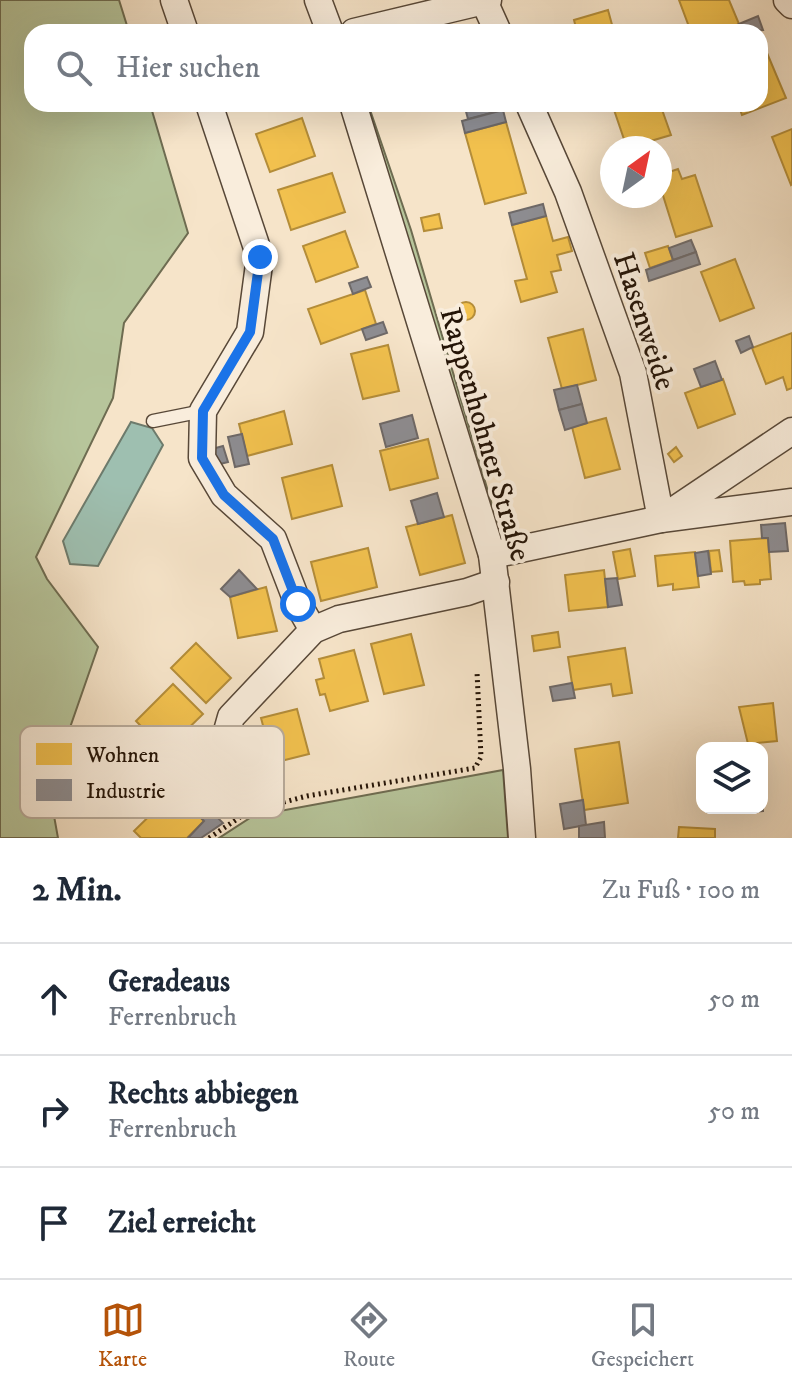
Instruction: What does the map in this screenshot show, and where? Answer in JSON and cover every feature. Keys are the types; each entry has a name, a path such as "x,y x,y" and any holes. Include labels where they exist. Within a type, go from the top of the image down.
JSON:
{"street":[{"path":"174,0 182,24"},
{"path":"318,0 327,24"},
{"path":"787,0 792,5"},
{"path":"388,24 486,1 495,24"},
{"path":"212,112 260,257 250,332 203,411 202,458 224,495 273,539 298,604 313,630"},
{"name":"Rappenhohner Straße","path":"355,112 492,555 522,838"},
{"name":"Hasenweide","path":"533,112 568,192 633,373 661,519"},
{"path":"661,519 792,431"},
{"path":"492,555 661,519 792,502"},
{"path":"228,726 231,717 313,630 339,619 467,592 496,582"}],"lane":[{"path":"153,421 203,411"}],"path":[{"path":"284,801 475,768 481,757 477,662"},
{"path":"209,838 239,818"}],"shaded area":[{"path":"0,0 119,0 126,24 24,24 24,112 152,112 188,233 124,323 113,398 36,557 47,579 98,647 71,726 20,726 20,818 54,818 58,838 0,838"},
{"path":"365,112 371,112 411,230 497,522 493,522"},
{"path":"131,422 152,428 163,445 98,566 70,564 63,541"},
{"path":"503,770 508,838 219,838 250,818 284,818 284,810"}],"building: Wohnen":[{"path":"679,0 729,0 739,24 688,24"},
{"path":"608,10 612,24 575,24 574,20"},
{"path":"768,55 786,98 768,105"},
{"path":"615,112 663,112 671,135 623,136"},
{"path":"302,118 315,156 270,172 256,134"},
{"path":"506,122 526,193 485,204 465,133"},
{"path":"792,129 792,184 791,185 772,137"},
{"path":"678,169 682,179 695,175 712,226 676,237 667,208 672,208 672,171"},
{"path":"332,173 345,212 291,230 278,190"},
{"path":"439,214 442,228 424,231 421,218"},
{"path":"546,216 553,241 568,237 572,251 557,255 561,270 551,272 557,292 521,302 515,281 527,279 512,225"},
{"path":"345,231 358,267 316,282 303,246"},
{"path":"668,246 673,260 650,268 645,253"},
{"path":"735,259 754,308 720,321 701,272"},
{"path":"365,290 376,324 321,344 308,309"},
{"path":"466,302 475,311 466,320 457,311"},
{"path":"583,329 596,380 562,389 548,338"},
{"path":"792,333 792,388 787,390 783,377 766,384 752,348"},
{"path":"388,345 399,391 363,399 351,354"},
{"path":"723,379 735,414 698,428 685,393"},
{"path":"284,411 292,444 247,456 239,424"},
{"path":"606,418 620,469 585,478 572,427"},
{"path":"428,439 438,478 390,490 380,451"},
{"path":"676,447 682,456 674,462 668,454"},
{"path":"332,465 342,506 292,519 282,478"},
{"path":"452,515 465,563 420,575 406,527"},
{"path":"768,538 771,579 760,580 760,584 733,582 730,541"},
{"path":"368,548 377,587 321,601 311,562"},
{"path":"630,549 635,576 618,579 613,552"},
{"path":"719,550 722,571 711,572 709,551"},
{"path":"695,552 699,587 673,590 673,584 658,586 655,556"},
{"path":"604,570 608,607 569,611 565,575"},
{"path":"266,587 277,631 238,638 230,597"},
{"path":"558,632 560,647 534,651 532,636"},
{"path":"411,634 424,685 384,694 371,644"},
{"path":"196,643 231,678 206,703 171,668"},
{"path":"625,648 632,693 613,696 611,684 573,690 568,657"},
{"path":"354,650 368,701 330,711 325,694 320,695 316,680 324,678 319,659"},
{"path":"173,684 203,714 191,726 141,726 136,721"},
{"path":"773,703 777,741 748,742 739,707"},
{"path":"297,709 309,754 284,760 284,726 263,726 261,718"},
{"path":"619,742 628,803 584,810 575,749"},
{"path":"147,818 201,818 204,821 187,838 141,838 134,831"},
{"path":"679,827 715,829 715,838 678,838"}],"building: Industrie":[{"path":"758,16 761,24 740,24"},
{"path":"466,112 495,112 468,119"},
{"path":"504,112 506,122 465,133 462,121"},
{"path":"543,204 546,216 512,225 509,213"},
{"path":"691,240 696,252 673,260 669,248"},
{"path":"696,252 700,264 649,281 646,270"},
{"path":"367,277 371,287 353,294 349,283"},
{"path":"383,322 387,333 366,340 362,329"},
{"path":"749,336 753,347 741,353 736,341"},
{"path":"715,361 722,380 701,387 694,369"},
{"path":"577,385 582,404 559,410 554,390"},
{"path":"582,404 587,423 565,430 559,410"},
{"path":"412,415 418,438 386,447 380,424"},
{"path":"242,434 249,464 235,467 228,437"},
{"path":"223,446 228,462 216,465 212,449"},
{"path":"437,493 444,517 418,524 411,501"},
{"path":"785,523 788,551 769,552 768,538 762,538 761,525"},
{"path":"708,551 711,574 698,576 695,553"},
{"path":"239,570 257,589 230,597 221,589"},
{"path":"617,578 622,605 608,607 605,579"},
{"path":"572,683 575,698 553,701 550,687"},
{"path":"583,800 586,825 564,829 560,804"},
{"path":"201,818 218,818 223,823 201,838 188,838 204,821"},
{"path":"604,822 605,838 579,838 579,826"}],"route":[{"path":"260,257 250,332 203,411 202,458 224,495 273,539 298,604"}]}
